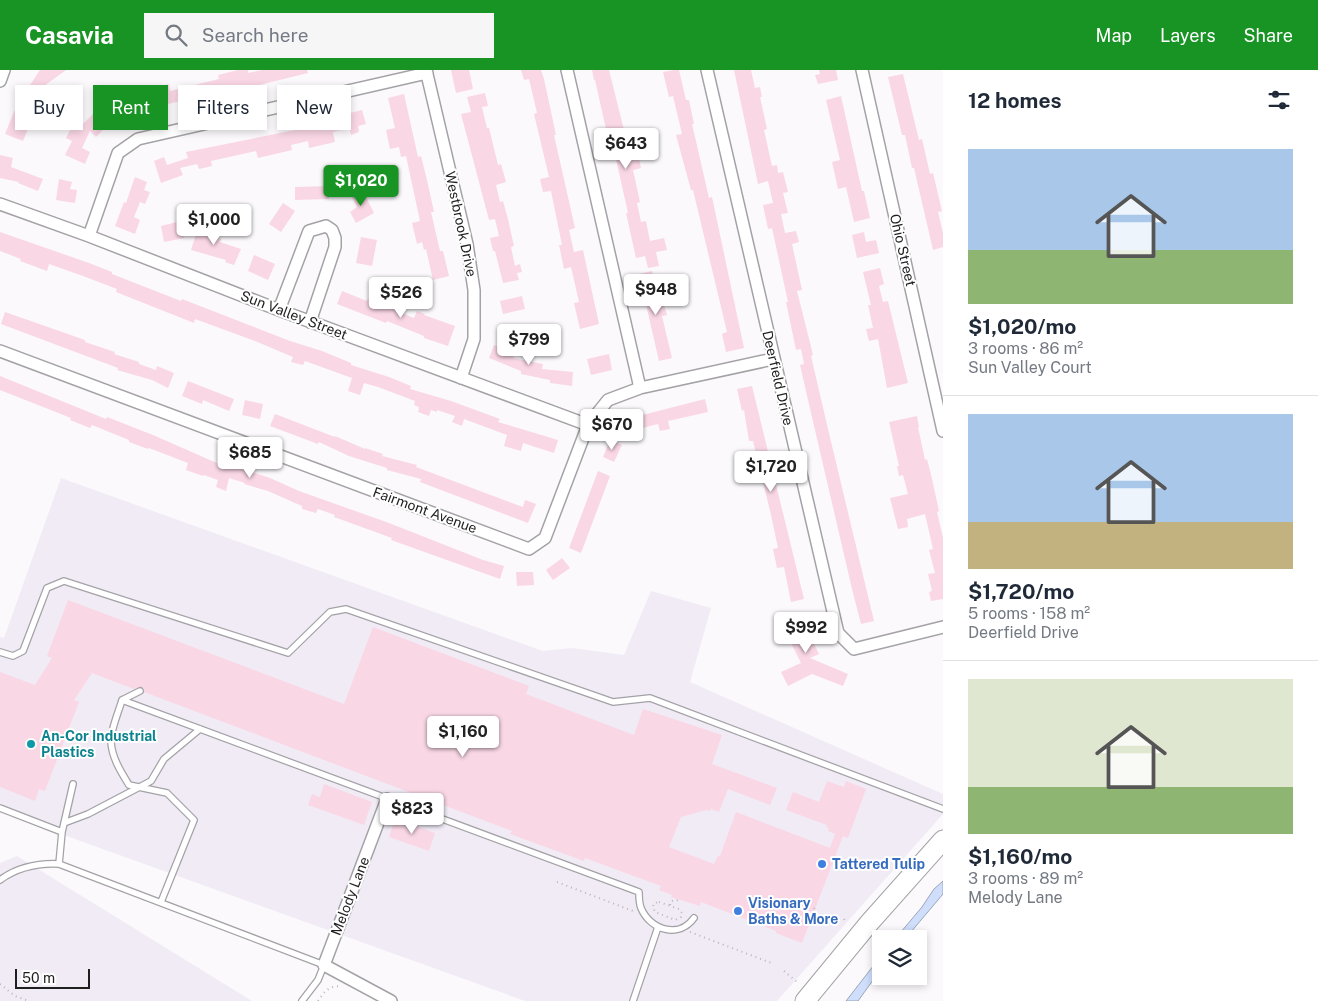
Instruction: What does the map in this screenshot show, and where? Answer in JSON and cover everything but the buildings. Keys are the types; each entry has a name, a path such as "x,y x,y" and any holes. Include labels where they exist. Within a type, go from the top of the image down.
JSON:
{"main road":[{"path":"805,1001 870,922 943,840"}],"street":[{"path":"0,81 4,70"},
{"path":"567,70 640,388"},
{"name":"Deerfield Drive","path":"707,70 838,633 854,649 943,628"},
{"name":"Ohio Street","path":"862,70 943,431"},
{"path":"89,236 118,153 138,139 426,72"},
{"name":"Westbrook Drive","path":"426,72 467,244 474,290 474,339 461,378"},
{"name":"Sun Valley Street","path":"0,204 588,425"},
{"path":"279,310 309,231 326,226 332,230 335,238 335,247 310,322"},
{"name":"Fairmont Avenue","path":"0,351 528,548 544,538 588,425 608,400 640,388 773,358"},
{"name":"Melody Lane","path":"324,965 387,799"},
{"path":"324,965 391,1001"}],"lane":[{"path":"0,652 13,656 22,651 47,588 64,581 288,653 330,612 346,610 613,702 650,698 943,809"},
{"path":"140,690 122,700 111,741 117,767 130,785 167,793 194,820 161,902"},
{"path":"122,700 639,892 640,907 658,928 676,930 685,926 694,918"},
{"path":"64,823 88,814 151,781 164,759 200,729"},
{"path":"59,864 62,832 73,784"},
{"path":"0,808 62,832"},
{"path":"0,880 31,865 59,864 324,965 318,980 302,1001"},
{"path":"633,1001 658,928"}],"path":[{"path":"557,882 635,912 653,909 655,912 675,920 681,917 681,910 670,905 658,902 654,903 653,909"},
{"path":"670,905 671,902 679,900"},
{"path":"685,926 690,932 774,964"},
{"path":"784,971 797,982"},
{"path":"0,984 10,993 29,1001"},
{"path":"318,1001 323,992 328,988 337,986 347,989"}],"shaded area":[{"path":"61,478 543,651 572,648 624,655 651,591 711,608 690,682 943,794 943,814 777,1001 525,1001 0,812 0,637 4,638"},
{"path":"17,856 252,1001 0,1001 0,863"}],"water":[{"path":"943,881 943,894 913,930 903,930 922,907 934,889"},
{"path":"872,968 872,982 858,1001 846,1001"}],"place":[{"name":"An-Cor Industrial Plastics","path":"31,744"},
{"name":"Tattered Tulip","path":"822,864"},
{"name":"Visionary Baths & More","path":"738,911"}]}
